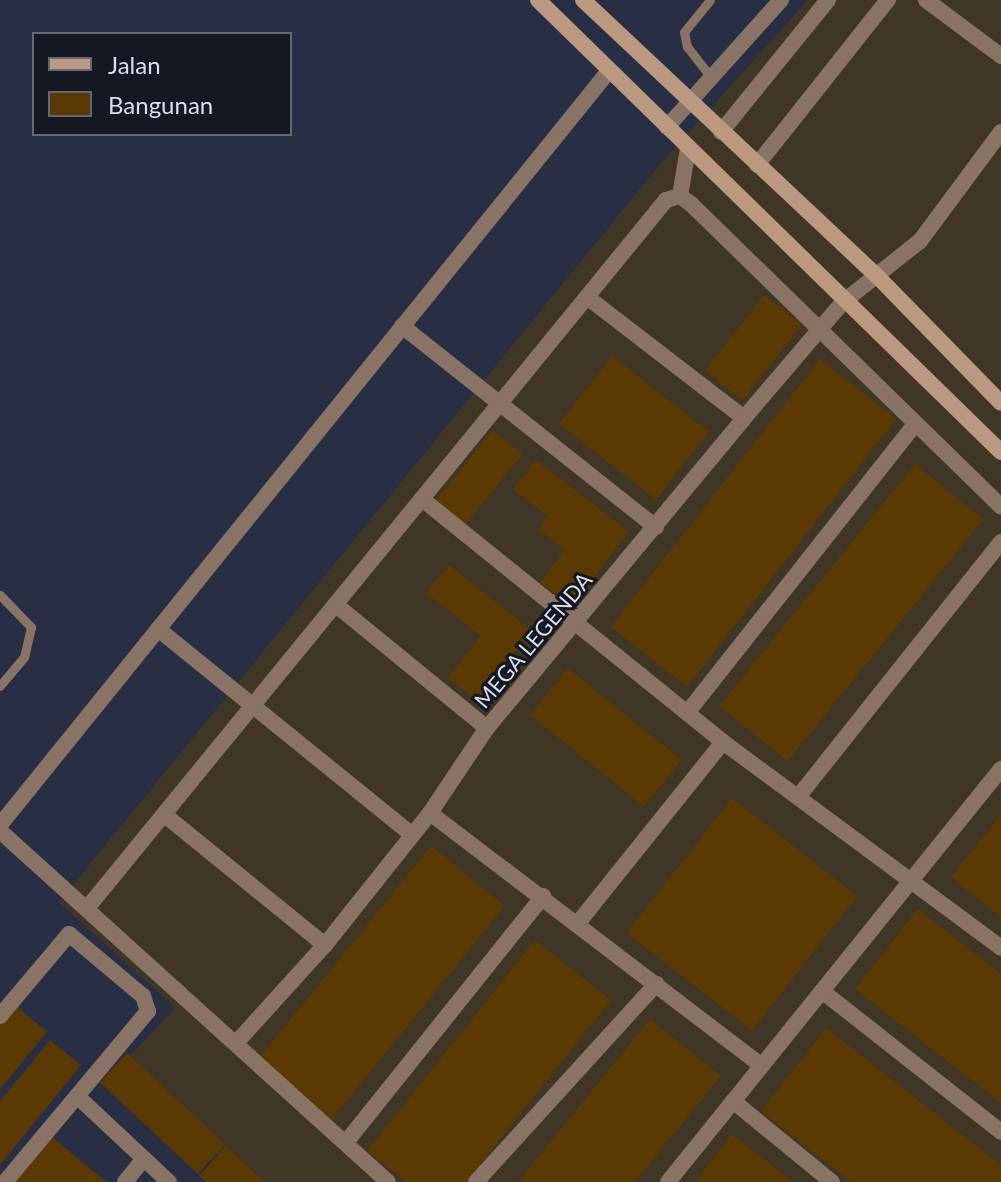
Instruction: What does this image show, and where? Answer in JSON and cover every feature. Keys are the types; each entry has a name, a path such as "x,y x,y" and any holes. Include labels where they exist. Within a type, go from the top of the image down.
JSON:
{"street":[{"path":"538,0 843,302 1001,452"},
{"path":"583,0 688,102 877,276 999,396"},
{"path":"667,127 781,0"},
{"path":"721,132 828,0"},
{"path":"757,165 888,0"},
{"path":"926,0 1001,56"},
{"path":"0,825 608,72"},
{"name":"MEGA LEGENDA","path":"236,1043 325,945 430,813 487,728 744,418 843,302 920,241 1001,132"},
{"path":"680,196 688,148"},
{"path":"88,907 166,816 666,200 680,196"},
{"path":"680,196 1001,507"},
{"path":"587,297 744,418"},
{"path":"402,326 656,527"},
{"path":"687,713 914,426"},
{"path":"422,499 723,742 1001,948"},
{"path":"798,797 1001,542"},
{"path":"336,605 487,728"},
{"path":"158,629 251,710 411,834"},
{"path":"578,923 723,742"},
{"path":"668,1182 1001,769"},
{"path":"430,813 543,896 762,1066"},
{"path":"166,816 325,945"},
{"path":"0,831 347,1141 388,1182"},
{"path":"347,1141 543,896"},
{"path":"0,1016 69,934 143,996 146,1018 5,1182"},
{"path":"476,1182 656,984"},
{"path":"822,991 1001,1132"},
{"path":"77,1096 169,1182"},
{"path":"733,1101 832,1182"},
{"path":"125,1182 143,1160"}],"lane":[{"path":"710,0 684,32 687,47 710,76"},
{"path":"0,595 31,627 24,657 0,686"}],"shaded area":[{"path":"808,0 1001,0 1001,1182 248,1182 124,1062 175,1008 59,902 661,163"}],"building":[{"path":"764,295 802,325 743,400 705,371"},
{"path":"612,356 709,432 656,499 559,424"},
{"path":"820,359 896,419 687,687 611,627"},
{"path":"493,430 523,454 465,525 435,501"},
{"path":"536,460 629,532 571,607 540,583 565,550 538,529 548,516 513,489"},
{"path":"915,464 983,519 788,761 719,706"},
{"path":"449,565 532,631 477,700 448,678 481,636 426,593"},
{"path":"568,668 681,760 644,807 530,715"},
{"path":"732,798 857,896 752,1031 627,933"},
{"path":"1001,815 1001,917 951,877"},
{"path":"431,846 505,906 331,1120 257,1060"},
{"path":"918,909 1001,974 1001,1103 855,989"},
{"path":"535,940 611,1000 466,1182 407,1182 367,1151"},
{"path":"16,1006 47,1032 0,1089 0,1025"},
{"path":"650,1019 721,1076 635,1182 518,1182"},
{"path":"826,1028 1001,1165 1001,1182 851,1182 761,1111"},
{"path":"50,1040 81,1065 0,1165 0,1101"},
{"path":"127,1053 225,1144 198,1174 100,1082"},
{"path":"732,1134 793,1182 695,1182"},
{"path":"51,1136 82,1162 107,1182 14,1182"},
{"path":"226,1146 264,1182 206,1182 199,1176"}]}
